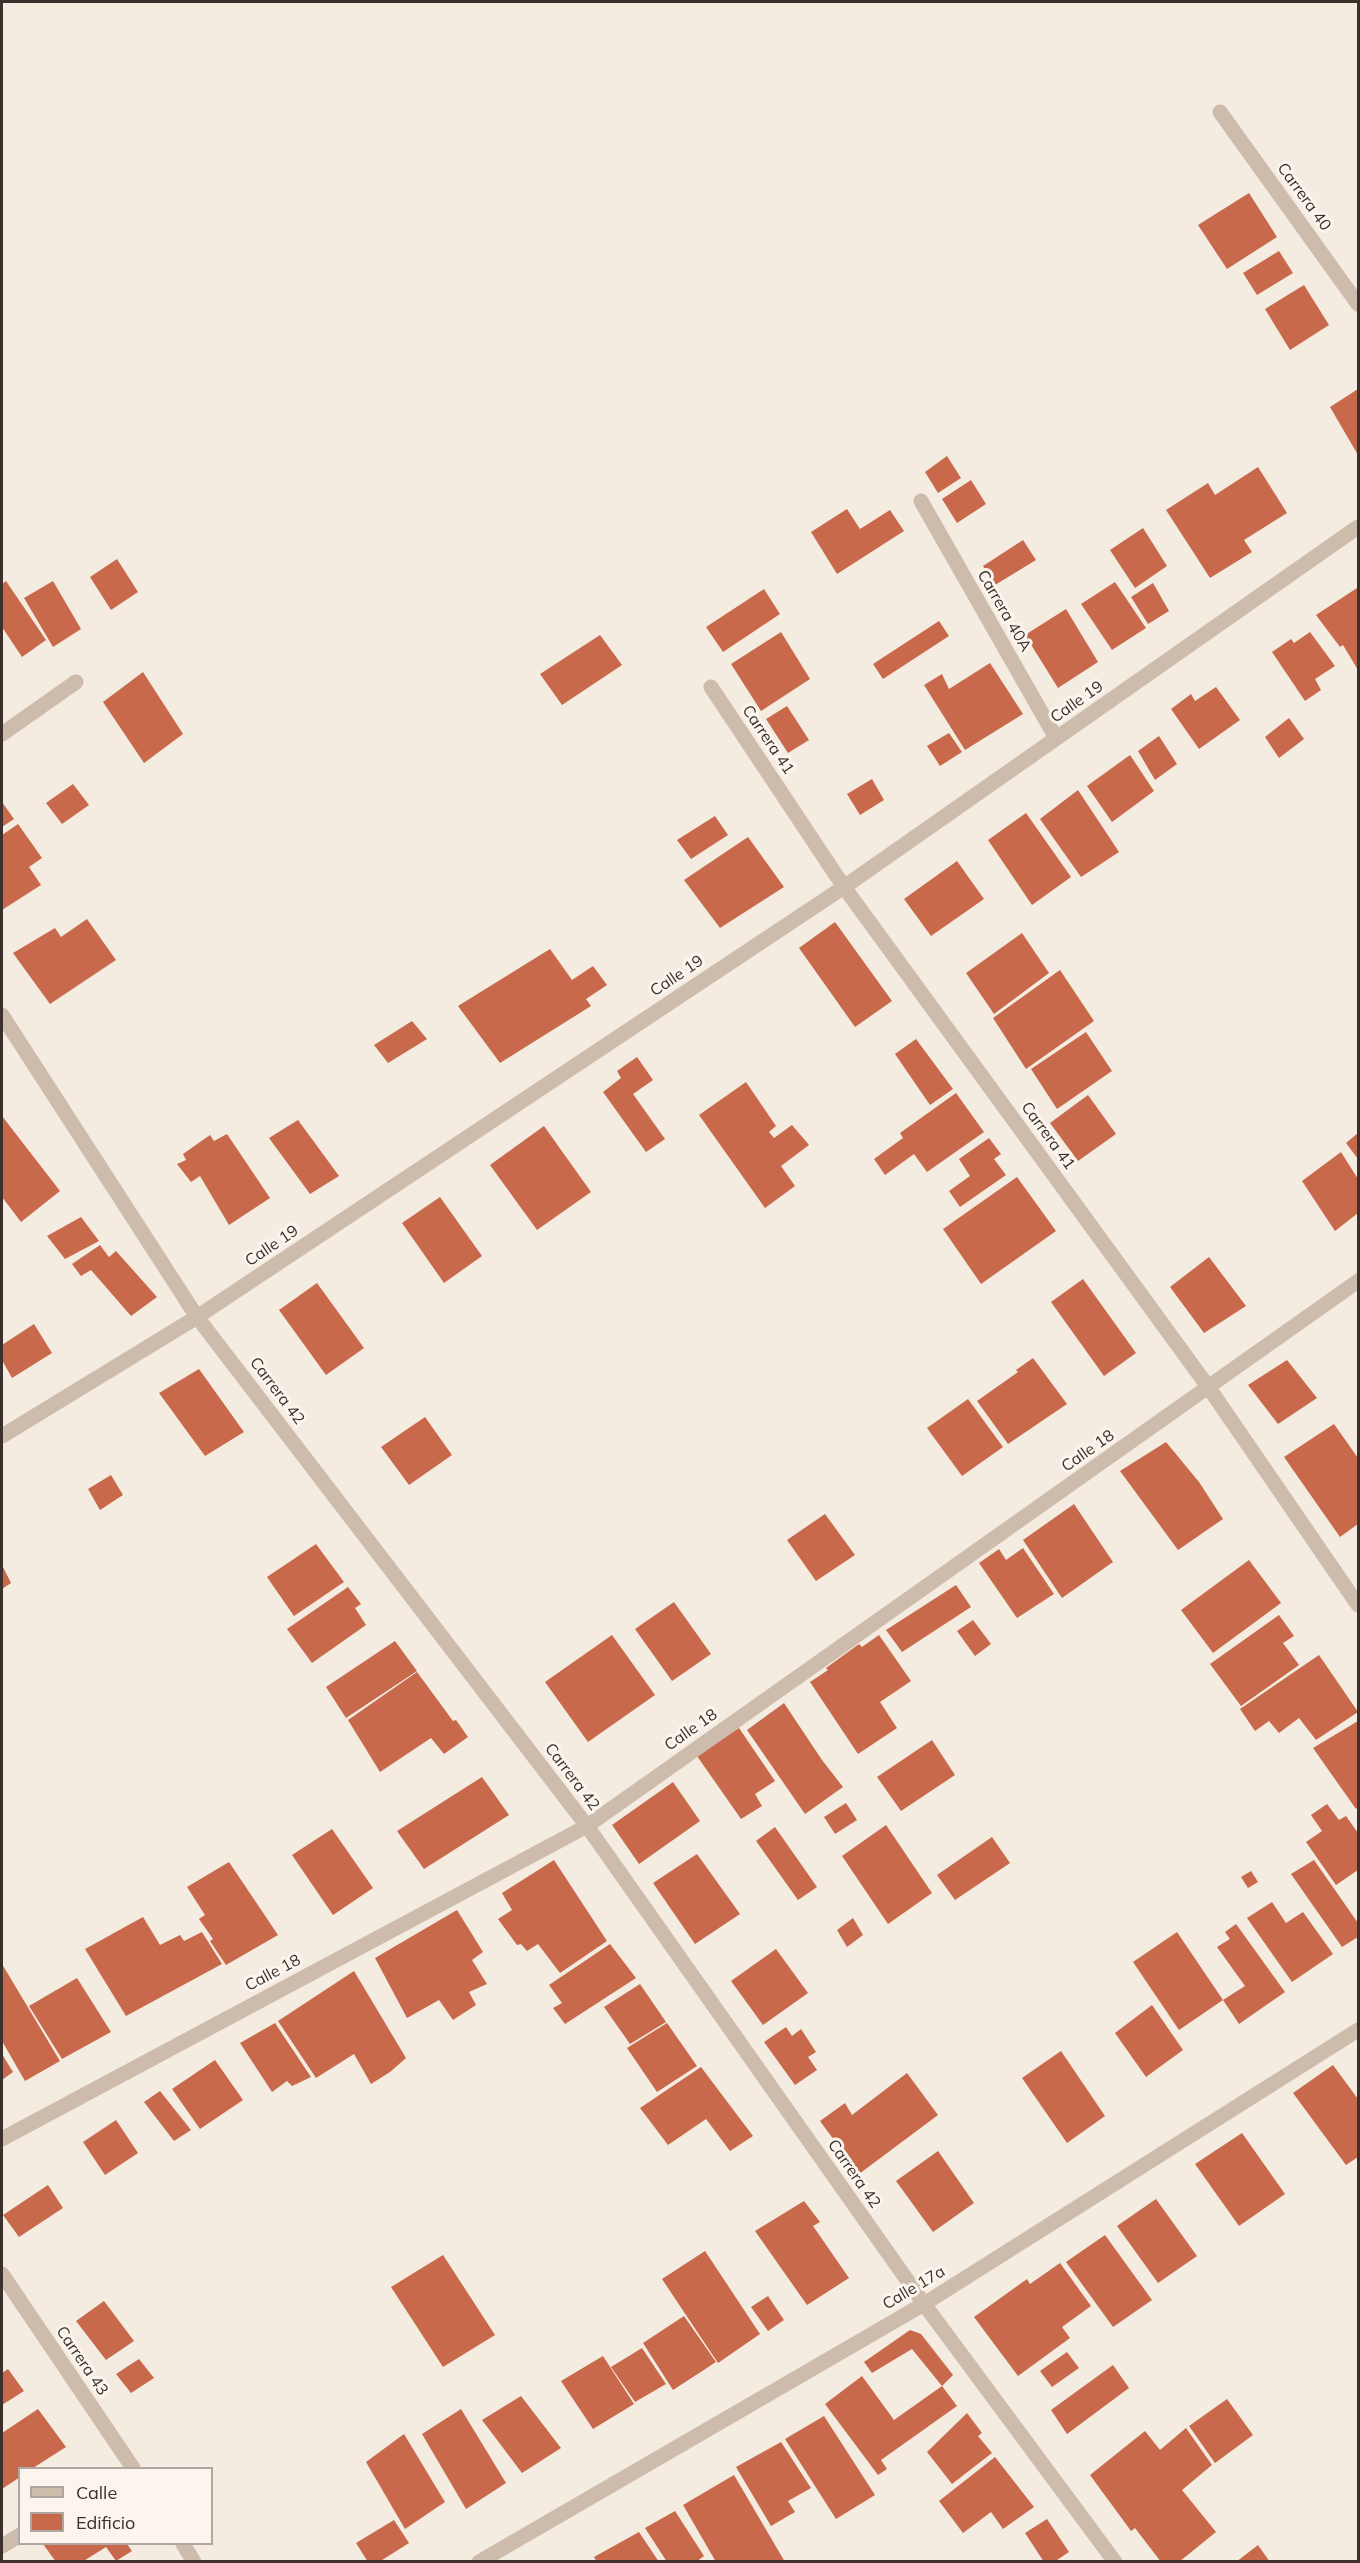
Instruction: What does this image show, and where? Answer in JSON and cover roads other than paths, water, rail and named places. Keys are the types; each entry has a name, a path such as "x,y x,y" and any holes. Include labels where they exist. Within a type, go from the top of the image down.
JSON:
{"street":[{"name":"Carrera 40","path":"1220,112 1359,304"},
{"name":"Carrera 40A","path":"921,501 1056,738"},
{"name":"Calle 19","path":"2,1436 197,1317 844,886 1359,527"},
{"path":"2,734 76,682"},
{"name":"Carrera 41","path":"711,687 844,886 1209,1388 1359,1605"},
{"name":"Carrera 42","path":"2,1016 197,1317 586,1826 924,2304 1115,2562"},
{"name":"Calle 18","path":"2,2139 586,1826 1359,1281"},
{"name":"Calle 17a","path":"479,2562 924,2304 1359,2030"},
{"name":"Carrera 43","path":"2,2274 131,2467"},
{"path":"2,2546 18,2536"},
{"path":"184,2545 194,2562"}]}
